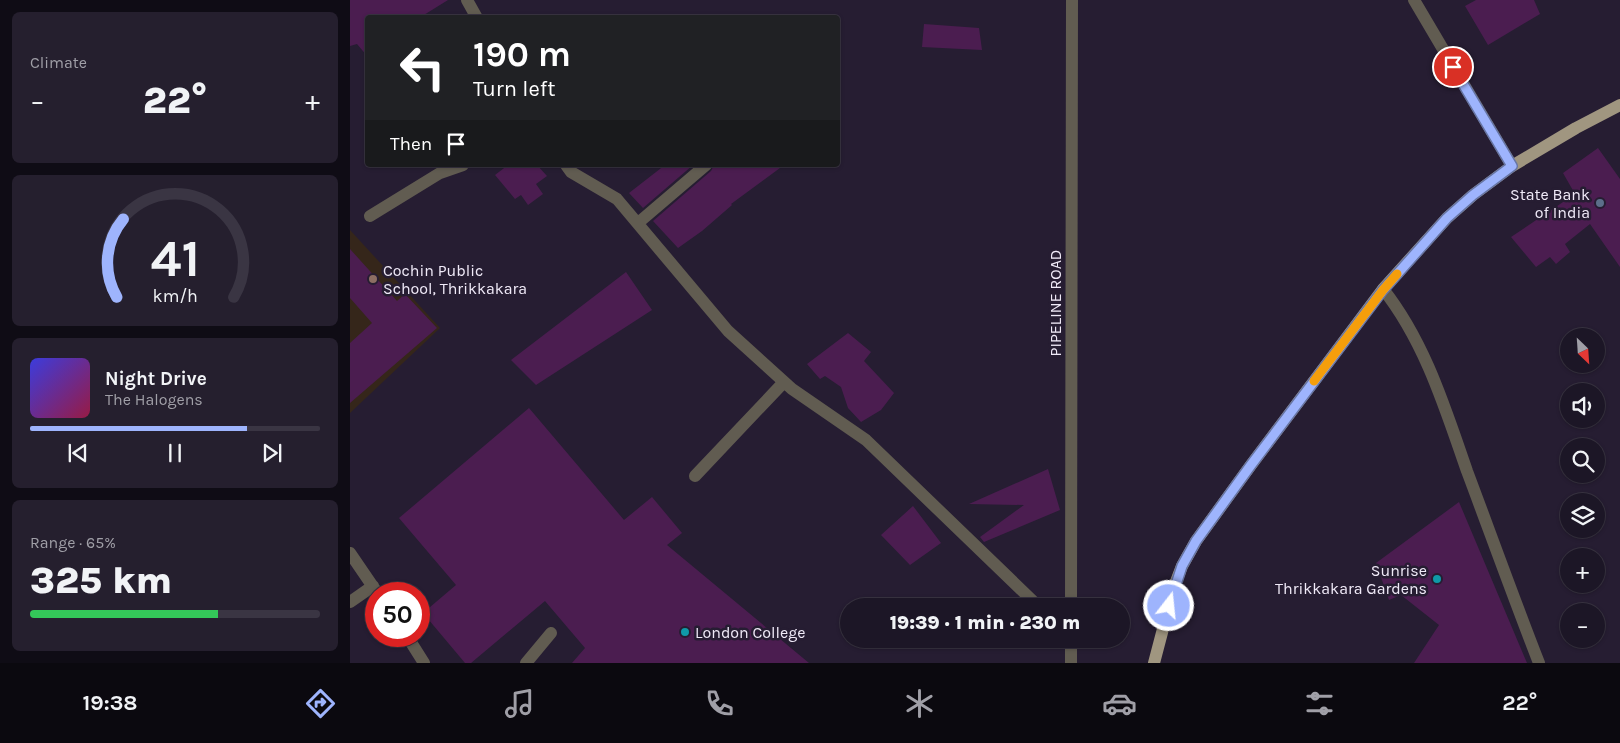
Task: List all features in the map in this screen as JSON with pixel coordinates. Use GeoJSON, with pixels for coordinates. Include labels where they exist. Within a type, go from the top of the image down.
{"type":"FeatureCollection","features":[{"type":"Feature","properties":{"kind":"main road"},"geometry":{"type":"LineString","coordinates":[[1154,663],[1180,573],[1196,541],[1383,290],[1447,218],[1473,195],[1512,166],[1576,128],[1620,105]]}},
{"type":"Feature","properties":{"kind":"street"},"geometry":{"type":"LineString","coordinates":[[467,0],[475,15]]}},
{"type":"Feature","properties":{"kind":"street","name":"PIPELINE ROAD"},"geometry":{"type":"LineString","coordinates":[[1071,598],[1072,0]]}},
{"type":"Feature","properties":{"kind":"street"},"geometry":{"type":"LineString","coordinates":[[1414,0],[1512,166]]}},
{"type":"Feature","properties":{"kind":"street"},"geometry":{"type":"LineString","coordinates":[[370,216],[440,173],[457,167]]}},
{"type":"Feature","properties":{"kind":"street"},"geometry":{"type":"LineString","coordinates":[[567,167],[571,172],[616,199],[728,331],[792,389],[866,440],[1030,598]]}},
{"type":"Feature","properties":{"kind":"street"},"geometry":{"type":"LineString","coordinates":[[638,223],[704,167]]}},
{"type":"Feature","properties":{"kind":"street"},"geometry":{"type":"LineString","coordinates":[[1383,290],[1399,309],[1435,382],[1500,563],[1539,663]]}},
{"type":"Feature","properties":{"kind":"street"},"geometry":{"type":"LineString","coordinates":[[695,476],[784,382]]}},
{"type":"Feature","properties":{"kind":"street"},"geometry":{"type":"LineString","coordinates":[[350,553],[370,582]]}},
{"type":"Feature","properties":{"kind":"street"},"geometry":{"type":"LineString","coordinates":[[350,602],[365,595]]}},
{"type":"Feature","properties":{"kind":"street"},"geometry":{"type":"LineString","coordinates":[[526,663],[551,634]]}},
{"type":"Feature","properties":{"kind":"street"},"geometry":{"type":"LineString","coordinates":[[413,647],[424,663]]}},
{"type":"Feature","properties":{"kind":"street"},"geometry":{"type":"LineString","coordinates":[[1070,648],[1071,663]]}},
{"type":"Feature","properties":{"kind":"shaded area","name":"Cochin Public School, Thrikkakara"},"geometry":{"type":"Polygon","coordinates":[[[350,230],[440,328],[350,413],[350,230]]]}},
{"type":"Feature","properties":{"kind":"building"},"geometry":{"type":"Polygon","coordinates":[[[350,0],[448,0],[424,15],[365,15],[365,53],[357,44],[350,46],[350,0]]]}},
{"type":"Feature","properties":{"kind":"building"},"geometry":{"type":"Polygon","coordinates":[[[1476,0],[1534,0],[1540,14],[1488,45],[1465,6],[1476,0]]]}},
{"type":"Feature","properties":{"kind":"building"},"geometry":{"type":"Polygon","coordinates":[[[924,24],[979,28],[982,50],[922,47],[924,24]]]}},
{"type":"Feature","properties":{"kind":"building"},"geometry":{"type":"Polygon","coordinates":[[[1598,148],[1620,179],[1620,267],[1590,224],[1565,244],[1570,252],[1556,264],[1550,257],[1536,267],[1511,237],[1575,194],[1563,173],[1598,148]]]}},
{"type":"Feature","properties":{"kind":"building"},"geometry":{"type":"Polygon","coordinates":[[[505,167],[539,167],[547,176],[536,184],[543,194],[528,205],[521,195],[515,199],[495,175],[505,167]]]}},
{"type":"Feature","properties":{"kind":"building"},"geometry":{"type":"Polygon","coordinates":[[[662,167],[691,167],[643,208],[629,193],[662,167]]]}},
{"type":"Feature","properties":{"kind":"building"},"geometry":{"type":"Polygon","coordinates":[[[713,167],[781,167],[731,204],[702,231],[678,248],[653,221],[711,171],[713,167]]]}},
{"type":"Feature","properties":{"kind":"building","name":"Cochin Public School, Thrikkakara"},"geometry":{"type":"Polygon","coordinates":[[[350,249],[397,301],[405,294],[437,328],[350,403],[350,343],[372,323],[350,298],[350,249]]]}},
{"type":"Feature","properties":{"kind":"building"},"geometry":{"type":"Polygon","coordinates":[[[626,272],[652,310],[536,385],[511,360],[626,272]]]}},
{"type":"Feature","properties":{"kind":"building"},"geometry":{"type":"Polygon","coordinates":[[[848,333],[871,352],[864,361],[894,393],[881,410],[861,422],[848,408],[841,387],[825,376],[820,379],[807,364],[848,333]]]}},
{"type":"Feature","properties":{"kind":"building"},"geometry":{"type":"Polygon","coordinates":[[[529,408],[624,520],[652,497],[682,533],[667,545],[809,663],[572,663],[585,648],[545,601],[471,663],[465,663],[430,621],[430,607],[456,585],[399,518],[529,408]]]}},
{"type":"Feature","properties":{"kind":"building"},"geometry":{"type":"Polygon","coordinates":[[[1048,469],[1060,510],[984,542],[980,537],[1024,505],[969,504],[1048,469]]]}},
{"type":"Feature","properties":{"kind":"building","name":"Sunrise Thrikkakara Gardens"},"geometry":{"type":"Polygon","coordinates":[[[1459,502],[1527,663],[1414,663],[1439,625],[1401,595],[1389,600],[1376,563],[1459,502]]]}},
{"type":"Feature","properties":{"kind":"building"},"geometry":{"type":"Polygon","coordinates":[[[913,506],[941,543],[910,565],[881,535],[913,506]]]}},
{"type":"Feature","properties":{"kind":"slow traffic"},"geometry":{"type":"LineString","coordinates":[[1314,381],[1397,274]]}},
{"type":"Feature","properties":{"kind":"place","name":"State Bank of India"},"geometry":{"type":"Point","coordinates":[1600,203]}},
{"type":"Feature","properties":{"kind":"place","name":"Cochin Public School, Thrikkakara"},"geometry":{"type":"Point","coordinates":[373,279]}},
{"type":"Feature","properties":{"kind":"place","name":"Sunrise Thrikkakara Gardens"},"geometry":{"type":"Point","coordinates":[1437,579]}},
{"type":"Feature","properties":{"kind":"place","name":"London College"},"geometry":{"type":"Point","coordinates":[685,632]}},
{"type":"Feature","properties":{"kind":"route"},"geometry":{"type":"LineString","coordinates":[[1169,606],[1182,566],[1196,541],[1383,290],[1447,218],[1473,195],[1512,166],[1453,67]]}}]}
